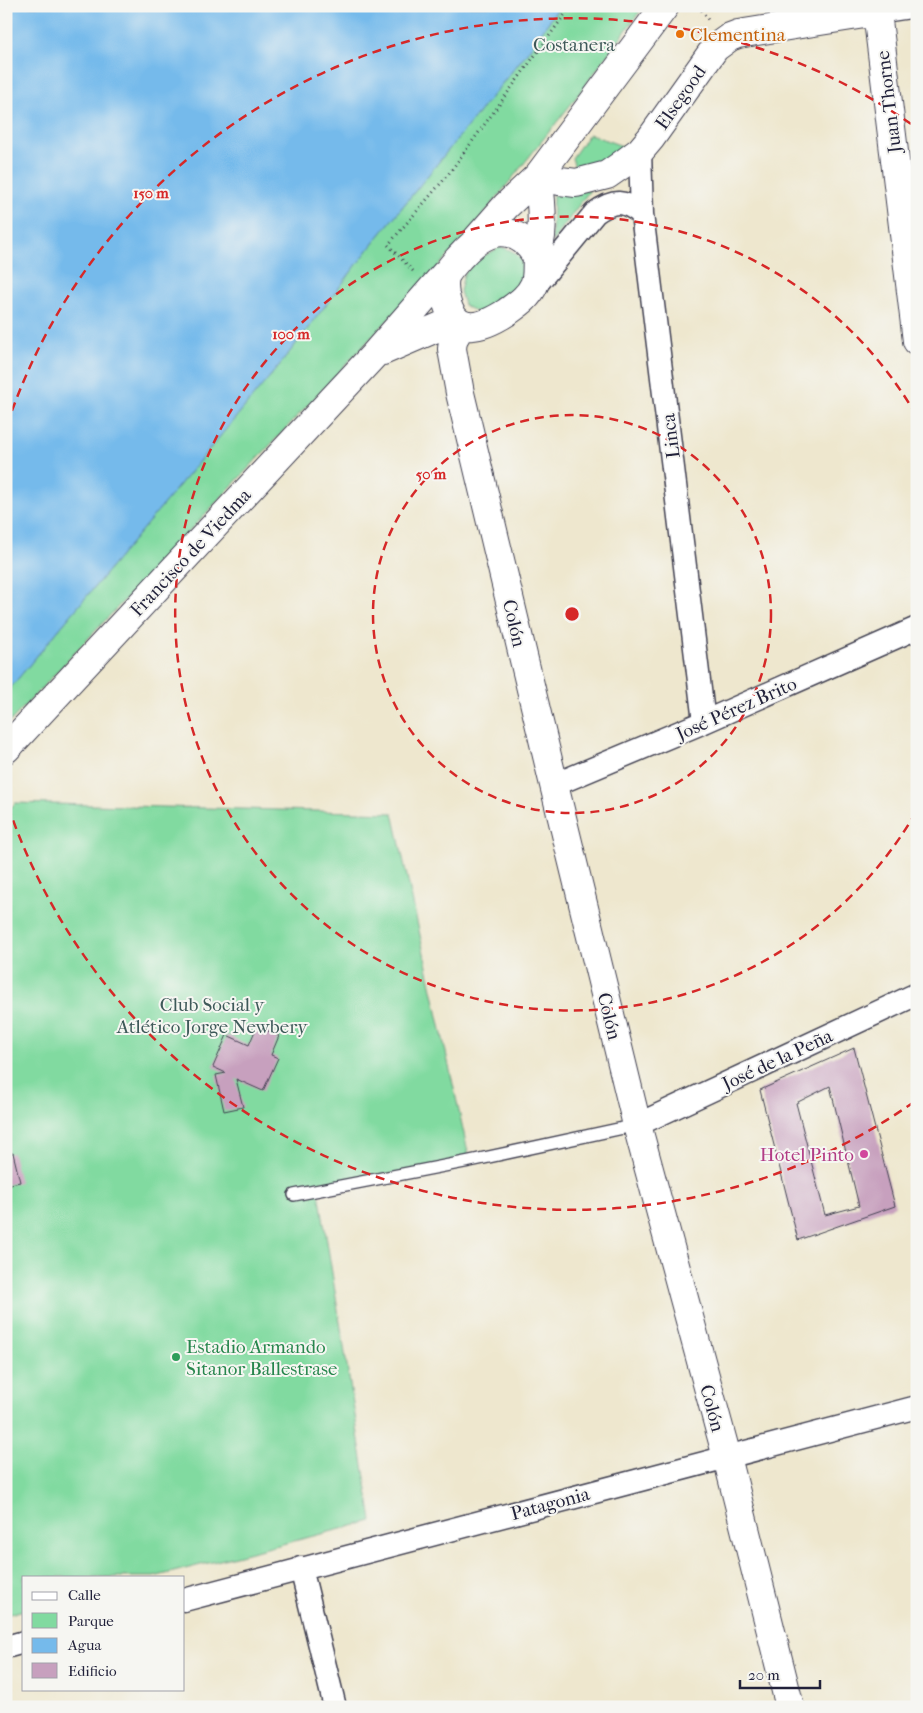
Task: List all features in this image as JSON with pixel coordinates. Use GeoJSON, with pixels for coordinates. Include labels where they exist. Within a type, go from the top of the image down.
{"type":"FeatureCollection","features":[{"type":"Feature","properties":{"kind":"street","name":"Francisco de Viedma"},"geometry":{"type":"LineString","coordinates":[[6,749],[374,355],[506,206],[538,176],[665,6]]}},
{"type":"Feature","properties":{"kind":"street","name":"Elsegood"},"geometry":{"type":"LineString","coordinates":[[538,176],[576,183],[607,175],[640,151],[715,48],[730,37],[738,34],[917,6]]}},
{"type":"Feature","properties":{"kind":"street","name":"Juan Thorne"},"geometry":{"type":"LineString","coordinates":[[876,12],[917,341]]}},
{"type":"Feature","properties":{"kind":"street","name":"Linca"},"geometry":{"type":"LineString","coordinates":[[640,151],[642,214],[704,722]]}},
{"type":"Feature","properties":{"kind":"street"},"geometry":{"type":"LineString","coordinates":[[530,292],[537,276],[537,259],[541,238],[542,217],[538,176]]}},
{"type":"Feature","properties":{"kind":"street"},"geometry":{"type":"LineString","coordinates":[[530,292],[595,213],[605,205],[618,202],[630,204],[642,214]]}},
{"type":"Feature","properties":{"kind":"street","name":"Francisco de Viedma"},"geometry":{"type":"LineString","coordinates":[[473,243],[496,232],[509,233],[529,245],[537,259]]}},
{"type":"Feature","properties":{"kind":"street"},"geometry":{"type":"LineString","coordinates":[[438,282],[445,291],[447,305],[459,322]]}},
{"type":"Feature","properties":{"kind":"street","name":"Francisco de Viedma"},"geometry":{"type":"LineString","coordinates":[[374,355],[459,322],[470,326],[481,326],[492,322],[520,303],[530,292]]}},
{"type":"Feature","properties":{"kind":"street","name":"Colón"},"geometry":{"type":"LineString","coordinates":[[459,322],[452,349],[459,384],[554,785],[637,1124],[727,1457],[790,1707]]}},
{"type":"Feature","properties":{"kind":"street","name":"José Pérez Brito"},"geometry":{"type":"LineString","coordinates":[[554,785],[704,722],[917,628]]}},
{"type":"Feature","properties":{"kind":"street","name":"José de la Peña"},"geometry":{"type":"LineString","coordinates":[[637,1124],[917,994]]}},
{"type":"Feature","properties":{"kind":"street","name":"Patagonia"},"geometry":{"type":"LineString","coordinates":[[185,1600],[917,1407]]}},
{"type":"Feature","properties":{"kind":"street"},"geometry":{"type":"LineString","coordinates":[[300,1568],[335,1707]]}},
{"type":"Feature","properties":{"kind":"street"},"geometry":{"type":"LineString","coordinates":[[6,1647],[22,1643]]}},
{"type":"Feature","properties":{"kind":"lane"},"geometry":{"type":"LineString","coordinates":[[294,1195],[470,1161],[637,1124]]}},
{"type":"Feature","properties":{"kind":"path"},"geometry":{"type":"LineString","coordinates":[[438,282],[388,245],[448,176],[571,6]]}},
{"type":"Feature","properties":{"kind":"green space","name":"Costanera"},"geometry":{"type":"Polygon","coordinates":[[[560,6],[644,6],[572,103],[464,239],[6,726],[6,693],[282,362],[378,237],[526,54],[560,6]]]}},
{"type":"Feature","properties":{"kind":"green space"},"geometry":{"type":"Polygon","coordinates":[[[589,134],[625,147],[593,170],[575,168],[572,158],[589,134]]]}},
{"type":"Feature","properties":{"kind":"green space"},"geometry":{"type":"Polygon","coordinates":[[[590,190],[552,242],[553,195],[590,190]]]}},
{"type":"Feature","properties":{"kind":"green space"},"geometry":{"type":"Polygon","coordinates":[[[501,247],[514,253],[522,261],[524,273],[522,279],[513,296],[477,313],[464,305],[460,291],[464,274],[479,258],[501,247]]]}},
{"type":"Feature","properties":{"kind":"green space","name":"Club Social y Atlético Jorge Newbery"},"geometry":{"type":"Polygon","coordinates":[[[15,803],[393,813],[470,1161],[319,1192],[372,1521],[158,1576],[22,1576],[22,1611],[6,1615],[6,813],[15,803]]]}},
{"type":"Feature","properties":{"kind":"water"},"geometry":{"type":"Polygon","coordinates":[[[6,6],[560,6],[526,54],[378,237],[282,362],[6,693],[6,6]]]}},
{"type":"Feature","properties":{"kind":"building"},"geometry":{"type":"Polygon","coordinates":[[[257,1026],[279,1036],[271,1055],[278,1058],[263,1091],[236,1079],[243,1107],[224,1111],[216,1075],[226,1073],[213,1067],[227,1035],[249,1045],[257,1026]]]}},
{"type":"Feature","properties":{"kind":"building","name":"Hotel Pinto"},"geometry":{"type":"Polygon","coordinates":[[[854,1048],[895,1206],[798,1240],[760,1090],[854,1048]],[[830,1086],[796,1103],[825,1215],[859,1206],[830,1086]]]}},
{"type":"Feature","properties":{"kind":"building"},"geometry":{"type":"Polygon","coordinates":[[[13,1153],[20,1182],[6,1185],[6,1154],[13,1153]]]}},
{"type":"Feature","properties":{"kind":"place","name":"Clementina"},"geometry":{"type":"Point","coordinates":[680,34]}},
{"type":"Feature","properties":{"kind":"place","name":"Hotel Pinto"},"geometry":{"type":"Point","coordinates":[864,1154]}},
{"type":"Feature","properties":{"kind":"place","name":"Estadio Armando Sitanor Ballestrase"},"geometry":{"type":"Point","coordinates":[176,1357]}}]}
